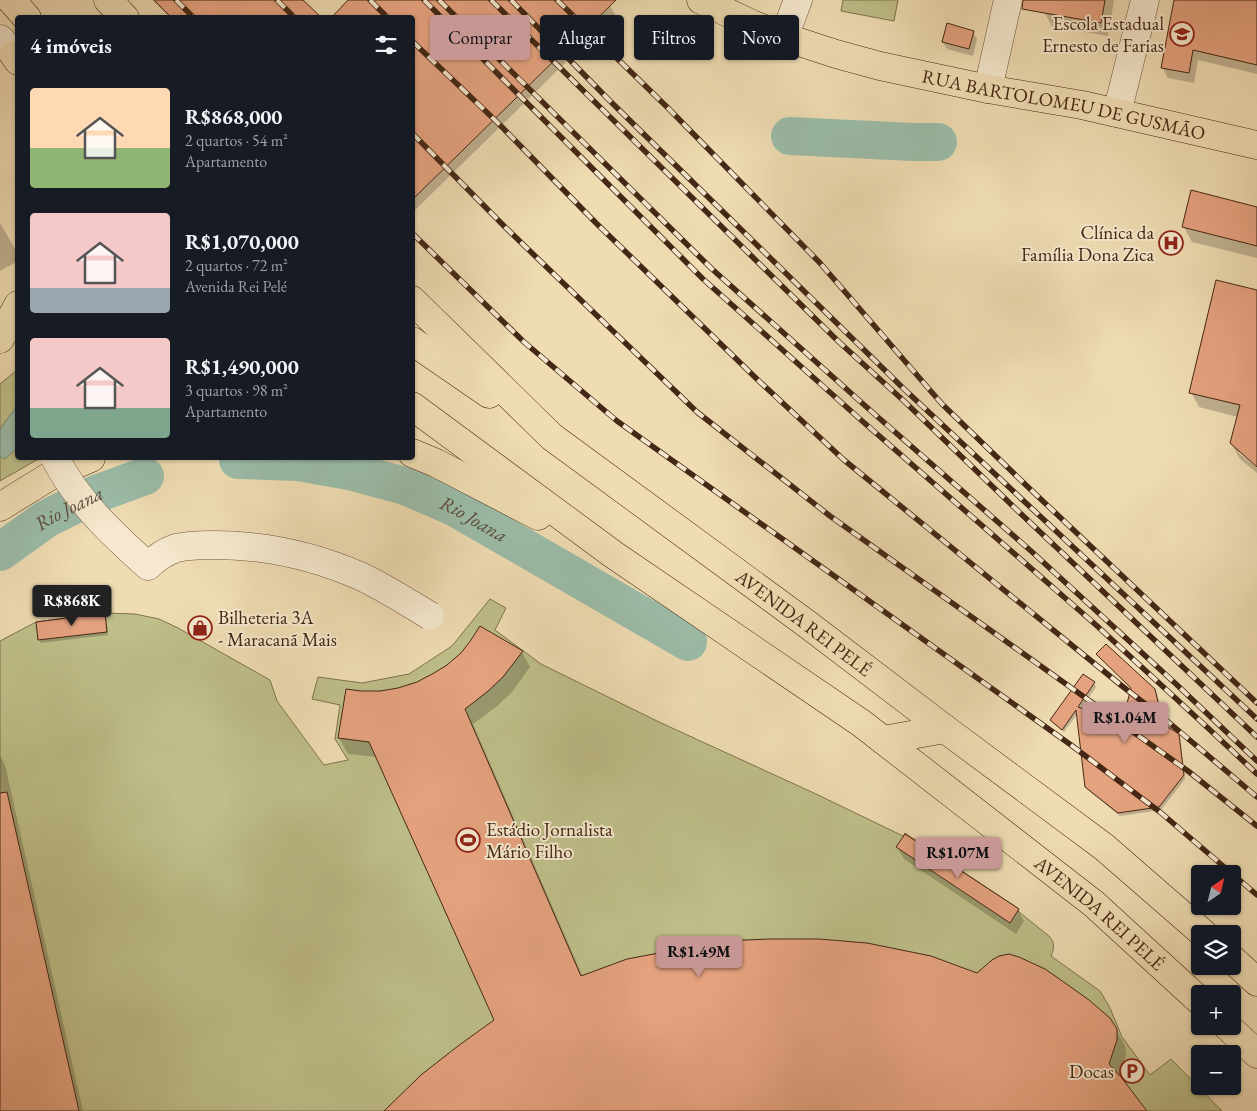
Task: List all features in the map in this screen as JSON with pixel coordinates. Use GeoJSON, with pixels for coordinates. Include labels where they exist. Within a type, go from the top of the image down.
{"type":"FeatureCollection","features":[{"type":"Feature","properties":{"kind":"main road"},"geometry":{"type":"LineString","coordinates":[[11,0],[24,15]]}},
{"type":"Feature","properties":{"kind":"main road"},"geometry":{"type":"LineString","coordinates":[[108,0],[122,15]]}},
{"type":"Feature","properties":{"kind":"main road","name":"RUA BARTOLOMEU DE GUSMÃO"},"geometry":{"type":"LineString","coordinates":[[701,0],[733,15]]}},
{"type":"Feature","properties":{"kind":"main road","name":"RUA BARTOLOMEU DE GUSMÃO"},"geometry":{"type":"LineString","coordinates":[[799,42],[854,59],[988,89],[1082,105],[1257,145]]}},
{"type":"Feature","properties":{"kind":"main road","name":"AVENIDA REI PELÉ"},"geometry":{"type":"LineString","coordinates":[[415,303],[552,437],[800,618],[1104,847],[1194,925]]}},
{"type":"Feature","properties":{"kind":"main road"},"geometry":{"type":"LineString","coordinates":[[0,338],[15,310]]}},
{"type":"Feature","properties":{"kind":"main road"},"geometry":{"type":"LineString","coordinates":[[0,348],[15,331]]}},
{"type":"Feature","properties":{"kind":"main road"},"geometry":{"type":"LineString","coordinates":[[0,348],[15,339]]}},
{"type":"Feature","properties":{"kind":"main road"},"geometry":{"type":"LineString","coordinates":[[415,342],[552,437]]}},
{"type":"Feature","properties":{"kind":"main road","name":"AVENIDA REI PELÉ"},"geometry":{"type":"LineString","coordinates":[[415,408],[614,555],[883,740],[1094,904],[1191,993]]}},
{"type":"Feature","properties":{"kind":"main road"},"geometry":{"type":"LineString","coordinates":[[415,454],[436,463],[614,555]]}},
{"type":"Feature","properties":{"kind":"main road"},"geometry":{"type":"LineString","coordinates":[[0,507],[50,476],[86,460]]}},
{"type":"Feature","properties":{"kind":"main road"},"geometry":{"type":"LineString","coordinates":[[883,740],[945,729]]}},
{"type":"Feature","properties":{"kind":"main road"},"geometry":{"type":"LineString","coordinates":[[1241,968],[1257,982]]}},
{"type":"Feature","properties":{"kind":"main road"},"geometry":{"type":"LineString","coordinates":[[1237,1035],[1257,1054]]}},
{"type":"Feature","properties":{"kind":"street"},"geometry":{"type":"LineString","coordinates":[[792,15],[798,0]]}},
{"type":"Feature","properties":{"kind":"street"},"geometry":{"type":"LineString","coordinates":[[988,89],[1008,0]]}},
{"type":"Feature","properties":{"kind":"street"},"geometry":{"type":"LineString","coordinates":[[1117,113],[1145,0]]}},
{"type":"Feature","properties":{"kind":"street"},"geometry":{"type":"LineString","coordinates":[[56,460],[72,487],[88,508],[118,540],[148,566],[163,554],[176,548],[190,546],[232,546],[278,551],[310,559],[357,575],[399,596],[430,616]]}},
{"type":"Feature","properties":{"kind":"green space"},"geometry":{"type":"Polygon","coordinates":[[[843,0],[898,0],[894,21],[841,11],[843,0]]]}},
{"type":"Feature","properties":{"kind":"green space"},"geometry":{"type":"Polygon","coordinates":[[[15,372],[15,460],[37,460],[0,481],[0,384],[15,372]]]}},
{"type":"Feature","properties":{"kind":"green space"},"geometry":{"type":"Polygon","coordinates":[[[490,599],[506,608],[495,630],[541,664],[659,722],[903,836],[905,833],[1019,909],[1018,911],[1050,937],[1054,947],[1051,956],[1100,991],[1110,1008],[1122,1037],[1150,1075],[1171,1059],[1191,1079],[1191,1095],[1206,1095],[1222,1111],[0,1111],[0,641],[36,622],[105,613],[135,614],[159,619],[270,680],[277,701],[324,765],[348,760],[335,739],[340,705],[312,699],[318,677],[362,683],[409,674],[452,646],[490,599]]]}},
{"type":"Feature","properties":{"kind":"shaded area"},"geometry":{"type":"Polygon","coordinates":[[[15,409],[15,450],[5,459],[0,457],[0,429],[15,409]]]}},
{"type":"Feature","properties":{"kind":"building"},"geometry":{"type":"Polygon","coordinates":[[[154,0],[303,0],[319,15],[169,15],[154,0]]]}},
{"type":"Feature","properties":{"kind":"building"},"geometry":{"type":"Polygon","coordinates":[[[348,0],[616,0],[601,15],[540,15],[540,60],[555,60],[415,197],[415,15],[334,15],[348,0]]]}},
{"type":"Feature","properties":{"kind":"building"},"geometry":{"type":"Polygon","coordinates":[[[1023,0],[1105,0],[1101,23],[1022,9],[1023,0]]]}},
{"type":"Feature","properties":{"kind":"building"},"geometry":{"type":"Polygon","coordinates":[[[1174,0],[1257,0],[1257,65],[1193,50],[1189,73],[1161,68],[1174,0]]]}},
{"type":"Feature","properties":{"kind":"building"},"geometry":{"type":"Polygon","coordinates":[[[947,23],[974,31],[969,49],[942,42],[947,23]]]}},
{"type":"Feature","properties":{"kind":"building"},"geometry":{"type":"Polygon","coordinates":[[[1191,190],[1257,207],[1257,246],[1182,227],[1191,190]]]}},
{"type":"Feature","properties":{"kind":"building"},"geometry":{"type":"Polygon","coordinates":[[[1216,280],[1257,290],[1257,467],[1230,443],[1240,405],[1189,393],[1216,280]]]}},
{"type":"Feature","properties":{"kind":"building"},"geometry":{"type":"Polygon","coordinates":[[[105,613],[107,632],[38,640],[36,622],[105,613]]]}},
{"type":"Feature","properties":{"kind":"building","name":"Estádio Jornalista Mário Filho"},"geometry":{"type":"Polygon","coordinates":[[[480,626],[523,651],[503,677],[465,709],[581,976],[627,959],[722,941],[819,939],[867,943],[931,956],[977,973],[992,960],[1009,954],[1045,969],[1089,1000],[1110,1018],[1117,1029],[1117,1040],[1109,1064],[1147,1111],[384,1111],[421,1075],[494,1020],[369,742],[338,738],[346,689],[380,691],[417,682],[447,665],[461,653],[480,626]]]}},
{"type":"Feature","properties":{"kind":"building"},"geometry":{"type":"Polygon","coordinates":[[[1106,644],[1155,689],[1163,724],[1179,734],[1184,775],[1159,807],[1118,813],[1085,787],[1076,710],[1062,730],[1050,720],[1083,674],[1095,682],[1078,707],[1104,716],[1125,711],[1131,688],[1096,654],[1106,644]]]}},
{"type":"Feature","properties":{"kind":"building"},"geometry":{"type":"Polygon","coordinates":[[[7,792],[79,1111],[0,1111],[0,793],[7,792]]]}},
{"type":"Feature","properties":{"kind":"building"},"geometry":{"type":"Polygon","coordinates":[[[905,834],[1019,909],[1010,923],[896,847],[905,834]]]}},
{"type":"Feature","properties":{"kind":"waterway"},"geometry":{"type":"LineString","coordinates":[[790,136],[938,142]]}},
{"type":"Feature","properties":{"kind":"waterway","name":"Rio Joana"},"geometry":{"type":"LineString","coordinates":[[238,460],[298,462],[349,471],[405,486],[454,507],[688,642]]}},
{"type":"Feature","properties":{"kind":"waterway","name":"Rio Joana"},"geometry":{"type":"LineString","coordinates":[[0,552],[46,519],[96,494],[145,476]]}},
{"type":"Feature","properties":{"kind":"railway"},"geometry":{"type":"LineString","coordinates":[[176,0],[191,15]]}},
{"type":"Feature","properties":{"kind":"railway"},"geometry":{"type":"LineString","coordinates":[[277,0],[292,15]]}},
{"type":"Feature","properties":{"kind":"railway"},"geometry":{"type":"LineString","coordinates":[[370,0],[385,15]]}},
{"type":"Feature","properties":{"kind":"railway"},"geometry":{"type":"LineString","coordinates":[[424,0],[703,279],[1096,625],[1257,774]]}},
{"type":"Feature","properties":{"kind":"railway"},"geometry":{"type":"LineString","coordinates":[[439,0],[712,269],[1031,551],[1257,761]]}},
{"type":"Feature","properties":{"kind":"railway"},"geometry":{"type":"LineString","coordinates":[[491,0],[839,342],[905,402],[1257,737]]}},
{"type":"Feature","properties":{"kind":"railway"},"geometry":{"type":"LineString","coordinates":[[511,0],[611,102],[903,388],[1257,719]]}},
{"type":"Feature","properties":{"kind":"railway"},"geometry":{"type":"LineString","coordinates":[[557,0],[668,108],[820,263],[942,404],[1257,703]]}},
{"type":"Feature","properties":{"kind":"railway"},"geometry":{"type":"LineString","coordinates":[[415,44],[497,122],[596,223],[760,382],[844,460],[1166,720],[1257,797]]}},
{"type":"Feature","properties":{"kind":"railway"},"geometry":{"type":"LineString","coordinates":[[415,136],[505,227],[697,412],[830,516],[1188,771],[1257,826]]}},
{"type":"Feature","properties":{"kind":"railway"},"geometry":{"type":"LineString","coordinates":[[415,236],[524,342],[617,421],[1071,745],[1160,812],[1257,895]]}},
{"type":"Feature","properties":{"kind":"place","name":"Escola Estadual Ernesto de Farias"},"geometry":{"type":"Point","coordinates":[1182,34]}},
{"type":"Feature","properties":{"kind":"place","name":"Clínica da Família Dona Zica"},"geometry":{"type":"Point","coordinates":[1171,243]}},
{"type":"Feature","properties":{"kind":"place","name":"Bilheteria 3A - Maracanã Mais"},"geometry":{"type":"Point","coordinates":[200,628]}},
{"type":"Feature","properties":{"kind":"place","name":"Estádio Jornalista Mário Filho"},"geometry":{"type":"Point","coordinates":[468,840]}},
{"type":"Feature","properties":{"kind":"place","name":"Docas"},"geometry":{"type":"Point","coordinates":[1132,1071]}}]}
